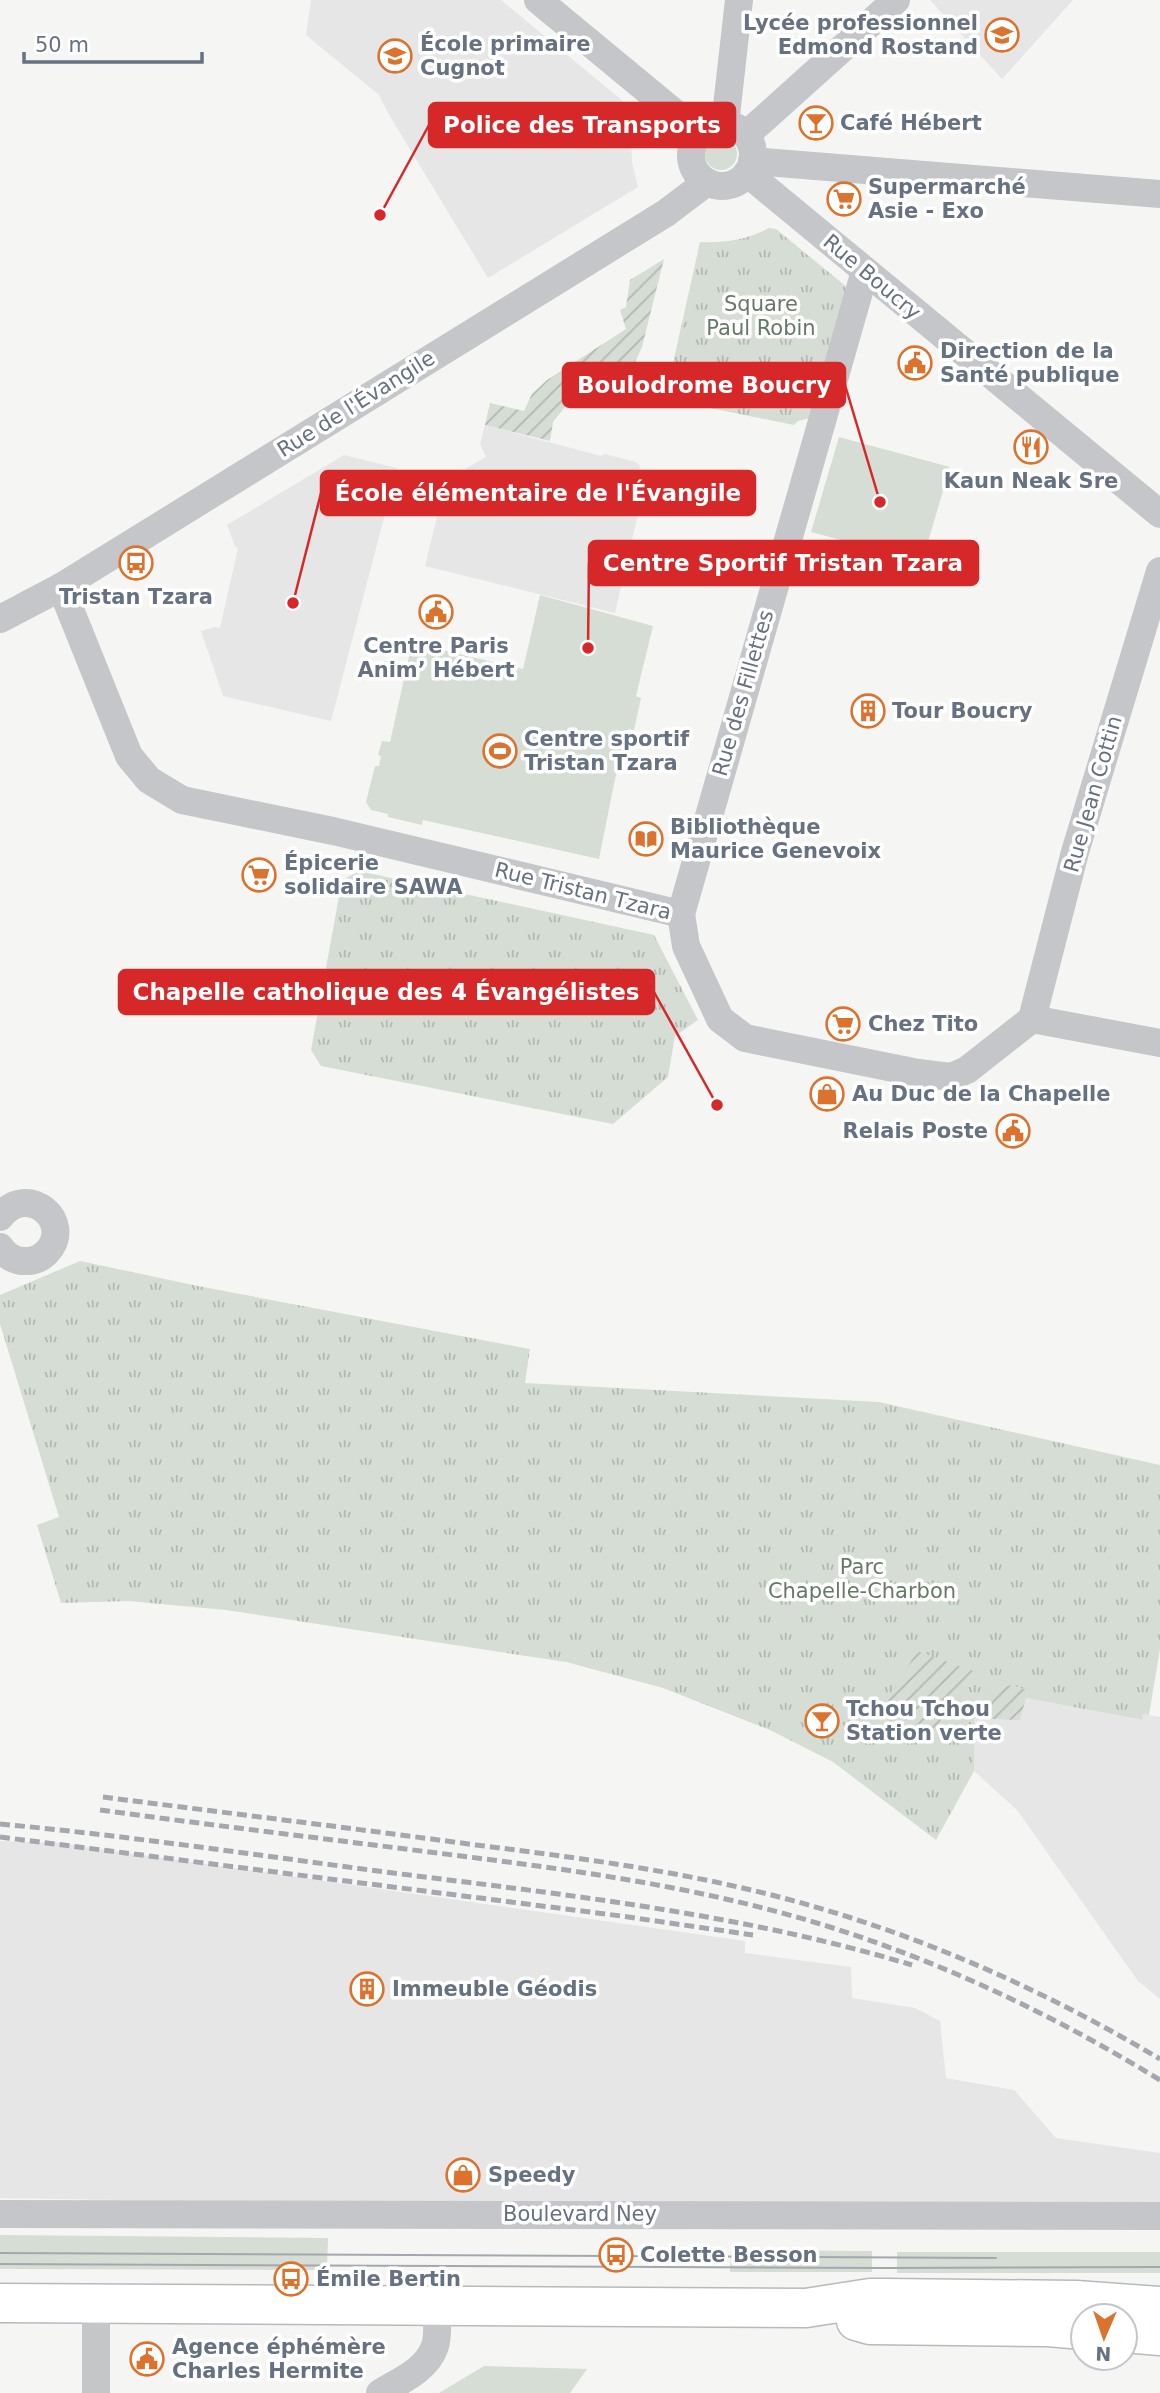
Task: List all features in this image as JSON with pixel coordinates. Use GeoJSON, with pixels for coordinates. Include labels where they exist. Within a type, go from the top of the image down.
{"type":"FeatureCollection","features":[{"type":"Feature","properties":{"kind":"main road"},"geometry":{"type":"LineString","coordinates":[[0,2303],[806,2308],[878,2298],[1076,2300],[1160,2306]]}},
{"type":"Feature","properties":{"kind":"main road"},"geometry":{"type":"LineString","coordinates":[[806,2308],[870,2325],[1069,2329]]}},
{"type":"Feature","properties":{"kind":"main road"},"geometry":{"type":"LineString","coordinates":[[1139,2334],[1160,2336]]}},
{"type":"Feature","properties":{"kind":"street","name":"Rue Boucry"},"geometry":{"type":"LineString","coordinates":[[538,0],[734,145],[865,271],[1160,514]]}},
{"type":"Feature","properties":{"kind":"street"},"geometry":{"type":"LineString","coordinates":[[739,0],[734,145],[739,181],[729,185],[707,182],[698,175],[693,165],[693,143],[734,145],[1160,194]]}},
{"type":"Feature","properties":{"kind":"street"},"geometry":{"type":"LineString","coordinates":[[734,145],[896,0]]}},
{"type":"Feature","properties":{"kind":"street","name":"Rue de l'Évangile"},"geometry":{"type":"LineString","coordinates":[[0,619],[61,587],[666,213],[707,182]]}},
{"type":"Feature","properties":{"kind":"street","name":"Rue des Fillettes"},"geometry":{"type":"LineString","coordinates":[[681,915],[865,271]]}},
{"type":"Feature","properties":{"kind":"street","name":"Rue Jean Cottin"},"geometry":{"type":"LineString","coordinates":[[1032,1019],[1075,852],[1160,572]]}},
{"type":"Feature","properties":{"kind":"street","name":"Rue Tristan Tzara"},"geometry":{"type":"LineString","coordinates":[[61,587],[129,757],[149,780],[182,800],[332,831],[681,915],[686,947],[720,1019],[745,1038],[918,1073],[951,1077],[967,1070],[1032,1019]]}},
{"type":"Feature","properties":{"kind":"street"},"geometry":{"type":"LineString","coordinates":[[1032,1019],[1160,1043]]}},
{"type":"Feature","properties":{"kind":"street"},"geometry":{"type":"LineString","coordinates":[[0,1217],[17,1203],[37,1205],[51,1217],[55,1235],[50,1249],[36,1260],[18,1261],[0,1247]]}},
{"type":"Feature","properties":{"kind":"street","name":"Boulevard Ney"},"geometry":{"type":"LineString","coordinates":[[0,2214],[1160,2216]]}},
{"type":"Feature","properties":{"kind":"street"},"geometry":{"type":"LineString","coordinates":[[96,2304],[96,2393]]}},
{"type":"Feature","properties":{"kind":"street"},"geometry":{"type":"LineString","coordinates":[[380,2393],[418,2370],[429,2357],[435,2345],[436,2307]]}},
{"type":"Feature","properties":{"kind":"shaded area"},"geometry":{"type":"Polygon","coordinates":[[[311,0],[501,0],[630,107],[632,162],[638,187],[488,278],[379,95],[306,35],[311,0]]]}},
{"type":"Feature","properties":{"kind":"shaded area","name":"Lycée professionnel Edmond Rostand"},"geometry":{"type":"Polygon","coordinates":[[[930,0],[1073,0],[1002,79],[930,0]]]}},
{"type":"Feature","properties":{"kind":"shaded area"},"geometry":{"type":"Polygon","coordinates":[[[485,425],[601,456],[605,454],[636,462],[640,466],[639,473],[647,475],[615,613],[425,566],[446,480],[486,457],[480,444],[485,425]]]}},
{"type":"Feature","properties":{"kind":"shaded area"},"geometry":{"type":"Polygon","coordinates":[[[344,455],[397,468],[331,721],[223,696],[201,631],[220,628],[238,548],[227,525],[344,455]]]}},
{"type":"Feature","properties":{"kind":"shaded area"},"geometry":{"type":"Polygon","coordinates":[[[1026,1698],[1141,1720],[1143,1714],[1160,1717],[1160,1999],[1138,1981],[1017,1810],[974,1771],[973,1718],[1020,1720],[1026,1698]]]}},
{"type":"Feature","properties":{"kind":"shaded area","name":"Immeuble Géodis"},"geometry":{"type":"Polygon","coordinates":[[[0,1841],[59,1843],[745,1941],[745,1953],[851,1967],[852,1998],[915,2008],[940,2021],[946,2078],[1014,2090],[1056,2138],[1160,2153],[1160,2217],[0,2198],[0,1841]]]}},
{"type":"Feature","properties":{"kind":"green space"},"geometry":{"type":"Polygon","coordinates":[[[721,138],[732,143],[737,154],[732,165],[721,170],[710,165],[705,154],[710,143],[721,138]]]}},
{"type":"Feature","properties":{"kind":"green space","name":"Square Paul Robin"},"geometry":{"type":"Polygon","coordinates":[[[769,228],[776,229],[848,288],[810,418],[794,425],[665,399],[700,242],[736,240],[769,228]]]}},
{"type":"Feature","properties":{"kind":"green space"},"geometry":{"type":"Polygon","coordinates":[[[664,259],[642,347],[634,365],[565,407],[553,422],[550,441],[485,425],[490,403],[524,411],[532,394],[547,380],[626,329],[620,310],[626,307],[630,280],[664,259]]]}},
{"type":"Feature","properties":{"kind":"green space"},"geometry":{"type":"Polygon","coordinates":[[[839,437],[950,467],[922,562],[811,532],[839,437]]]}},
{"type":"Feature","properties":{"kind":"green space","name":"Centre sportif Tristan Tzara"},"geometry":{"type":"Polygon","coordinates":[[[540,595],[653,626],[636,696],[641,698],[634,730],[628,729],[599,859],[423,820],[422,825],[371,810],[366,802],[375,766],[379,766],[381,756],[378,755],[382,741],[390,742],[412,643],[523,669],[540,595]]]}},
{"type":"Feature","properties":{"kind":"green space"},"geometry":{"type":"Polygon","coordinates":[[[359,871],[654,935],[698,1020],[675,1036],[668,1077],[613,1124],[321,1066],[311,1050],[342,880],[359,871]]]}},
{"type":"Feature","properties":{"kind":"green space","name":"Parc Chapelle-Charbon"},"geometry":{"type":"Polygon","coordinates":[[[80,1261],[530,1349],[525,1383],[879,1402],[1160,1465],[1160,1649],[1149,1715],[1143,1714],[1142,1720],[1026,1698],[1020,1720],[974,1718],[974,1771],[936,1840],[833,1762],[770,1730],[663,1688],[566,1662],[226,1610],[128,1601],[61,1603],[37,1525],[59,1517],[0,1324],[0,1295],[80,1261]]]}},
{"type":"Feature","properties":{"kind":"green space"},"geometry":{"type":"Polygon","coordinates":[[[917,1651],[979,1673],[935,1731],[919,1730],[885,1705],[917,1651]]]}},
{"type":"Feature","properties":{"kind":"green space"},"geometry":{"type":"Polygon","coordinates":[[[1012,1685],[1028,1690],[1020,1720],[973,1718],[969,1714],[988,1691],[1012,1685]]]}},
{"type":"Feature","properties":{"kind":"green space"},"geometry":{"type":"Polygon","coordinates":[[[0,2235],[328,2238],[327,2270],[0,2269],[0,2235]]]}},
{"type":"Feature","properties":{"kind":"green space"},"geometry":{"type":"Polygon","coordinates":[[[731,2250],[872,2251],[872,2272],[730,2272],[731,2250]]]}},
{"type":"Feature","properties":{"kind":"green space"},"geometry":{"type":"Polygon","coordinates":[[[897,2252],[1160,2252],[1160,2273],[897,2273],[897,2252]]]}},
{"type":"Feature","properties":{"kind":"green space"},"geometry":{"type":"Polygon","coordinates":[[[484,2366],[587,2369],[570,2393],[439,2393],[484,2366]]]}},
{"type":"Feature","properties":{"kind":"tram line"},"geometry":{"type":"LineString","coordinates":[[0,2253],[996,2258]]}},
{"type":"Feature","properties":{"kind":"tram line"},"geometry":{"type":"LineString","coordinates":[[0,2264],[1160,2267]]}},
{"type":"Feature","properties":{"kind":"railway"},"geometry":{"type":"LineString","coordinates":[[103,1797],[603,1862],[687,1876],[771,1895],[858,1920],[991,1971],[1077,2013],[1160,2059]]}},
{"type":"Feature","properties":{"kind":"railway"},"geometry":{"type":"LineString","coordinates":[[100,1810],[587,1873],[676,1888],[763,1908],[854,1935],[989,1988],[1076,2032],[1160,2080]]}},
{"type":"Feature","properties":{"kind":"railway"},"geometry":{"type":"LineString","coordinates":[[0,1824],[147,1840],[655,1908],[784,1932],[912,1965]]}},
{"type":"Feature","properties":{"kind":"railway"},"geometry":{"type":"LineString","coordinates":[[0,1837],[753,1935]]}},
{"type":"Feature","properties":{"kind":"place","name":"Lycée professionnel Edmond Rostand"},"geometry":{"type":"Point","coordinates":[1002,35]}},
{"type":"Feature","properties":{"kind":"place","name":"École primaire Cugnot"},"geometry":{"type":"Point","coordinates":[395,56]}},
{"type":"Feature","properties":{"kind":"place","name":"Café Hébert"},"geometry":{"type":"Point","coordinates":[816,123]}},
{"type":"Feature","properties":{"kind":"place","name":"Supermarché Asie - Exo"},"geometry":{"type":"Point","coordinates":[844,199]}},
{"type":"Feature","properties":{"kind":"place","name":"Police des Transports"},"geometry":{"type":"Point","coordinates":[380,215]}},
{"type":"Feature","properties":{"kind":"place","name":"Direction de la Santé publique"},"geometry":{"type":"Point","coordinates":[915,363]}},
{"type":"Feature","properties":{"kind":"place","name":"Kaun Neak Sre"},"geometry":{"type":"Point","coordinates":[1031,447]}},
{"type":"Feature","properties":{"kind":"place","name":"Boulodrome Boucry"},"geometry":{"type":"Point","coordinates":[880,502]}},
{"type":"Feature","properties":{"kind":"place","name":"Tristan Tzara"},"geometry":{"type":"Point","coordinates":[136,563]}},
{"type":"Feature","properties":{"kind":"place","name":"École élémentaire de l'Évangile"},"geometry":{"type":"Point","coordinates":[293,603]}},
{"type":"Feature","properties":{"kind":"place","name":"Centre Paris Anim’ Hébert"},"geometry":{"type":"Point","coordinates":[436,612]}},
{"type":"Feature","properties":{"kind":"place","name":"Centre Sportif Tristan Tzara"},"geometry":{"type":"Point","coordinates":[588,648]}},
{"type":"Feature","properties":{"kind":"place","name":"Tour Boucry"},"geometry":{"type":"Point","coordinates":[868,711]}},
{"type":"Feature","properties":{"kind":"place","name":"Centre sportif Tristan Tzara"},"geometry":{"type":"Point","coordinates":[500,751]}},
{"type":"Feature","properties":{"kind":"place","name":"Bibliothèque Maurice Genevoix"},"geometry":{"type":"Point","coordinates":[646,839]}},
{"type":"Feature","properties":{"kind":"place","name":"Épicerie solidaire SAWA"},"geometry":{"type":"Point","coordinates":[259,875]}},
{"type":"Feature","properties":{"kind":"place","name":"Chez Tito"},"geometry":{"type":"Point","coordinates":[843,1024]}},
{"type":"Feature","properties":{"kind":"place","name":"Au Duc de la Chapelle"},"geometry":{"type":"Point","coordinates":[827,1094]}},
{"type":"Feature","properties":{"kind":"place","name":"Chapelle catholique des 4 Évangélistes"},"geometry":{"type":"Point","coordinates":[717,1105]}},
{"type":"Feature","properties":{"kind":"place","name":"Relais Poste"},"geometry":{"type":"Point","coordinates":[1013,1131]}},
{"type":"Feature","properties":{"kind":"place","name":"Tchou Tchou Station verte"},"geometry":{"type":"Point","coordinates":[822,1721]}},
{"type":"Feature","properties":{"kind":"place","name":"Immeuble Géodis"},"geometry":{"type":"Point","coordinates":[367,1989]}},
{"type":"Feature","properties":{"kind":"place","name":"Speedy"},"geometry":{"type":"Point","coordinates":[463,2175]}},
{"type":"Feature","properties":{"kind":"place","name":"Colette Besson"},"geometry":{"type":"Point","coordinates":[616,2255]}},
{"type":"Feature","properties":{"kind":"place","name":"Émile Bertin"},"geometry":{"type":"Point","coordinates":[291,2279]}},
{"type":"Feature","properties":{"kind":"place","name":"Agence éphémère Charles Hermite"},"geometry":{"type":"Point","coordinates":[147,2359]}}]}
